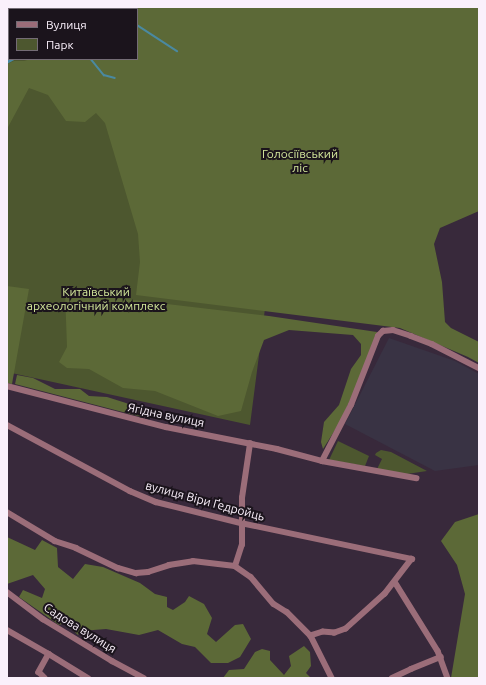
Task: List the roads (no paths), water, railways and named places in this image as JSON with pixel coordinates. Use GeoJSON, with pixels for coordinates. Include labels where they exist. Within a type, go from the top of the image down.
{"type":"FeatureCollection","features":[{"type":"Feature","properties":{"kind":"street"},"geometry":{"type":"LineString","coordinates":[[322,461],[351,405],[378,336],[382,332],[393,330],[411,336],[432,344],[479,368]]}},
{"type":"Feature","properties":{"kind":"street","name":"Ягідна вулиця"},"geometry":{"type":"LineString","coordinates":[[7,388],[150,424],[250,444],[322,461],[416,478]]}},
{"type":"Feature","properties":{"kind":"street","name":"вулиця Віри Ґедройць"},"geometry":{"type":"LineString","coordinates":[[7,425],[141,496],[156,502],[241,523],[412,559],[395,582]]}},
{"type":"Feature","properties":{"kind":"street"},"geometry":{"type":"LineString","coordinates":[[235,566],[242,545],[242,498],[250,444]]}},
{"type":"Feature","properties":{"kind":"street"},"geometry":{"type":"LineString","coordinates":[[7,512],[55,541],[76,548],[118,568],[136,572],[148,572],[175,563],[193,561],[235,566],[251,577],[274,604],[287,612],[311,636],[332,678]]}},
{"type":"Feature","properties":{"kind":"street"},"geometry":{"type":"LineString","coordinates":[[311,636],[323,632],[335,633],[346,629],[369,610],[395,582],[441,657],[448,678]]}},
{"type":"Feature","properties":{"kind":"street","name":"Садова вулиця"},"geometry":{"type":"LineString","coordinates":[[7,592],[42,619],[112,661],[144,678]]}},
{"type":"Feature","properties":{"kind":"street"},"geometry":{"type":"LineString","coordinates":[[7,630],[88,678]]}},
{"type":"Feature","properties":{"kind":"street"},"geometry":{"type":"LineString","coordinates":[[45,678],[39,672],[49,654]]}},
{"type":"Feature","properties":{"kind":"street"},"geometry":{"type":"LineString","coordinates":[[392,678],[441,657]]}},
{"type":"Feature","properties":{"kind":"water"},"geometry":{"type":"Polygon","coordinates":[[[8,39],[8,60],[14,60],[7,64],[8,39]]]}},
{"type":"Feature","properties":{"kind":"waterway"},"geometry":{"type":"LineString","coordinates":[[138,26],[177,51]]}},
{"type":"Feature","properties":{"kind":"waterway"},"geometry":{"type":"LineString","coordinates":[[92,60],[104,75],[115,78]]}},
{"type":"Feature","properties":{"kind":"park label","name":"Голосіївський ліс"},"geometry":{"type":"Point","coordinates":[300,161]}},
{"type":"Feature","properties":{"kind":"park label","name":"Китаївський археологічний комплекс"},"geometry":{"type":"Point","coordinates":[96,299]}}]}
